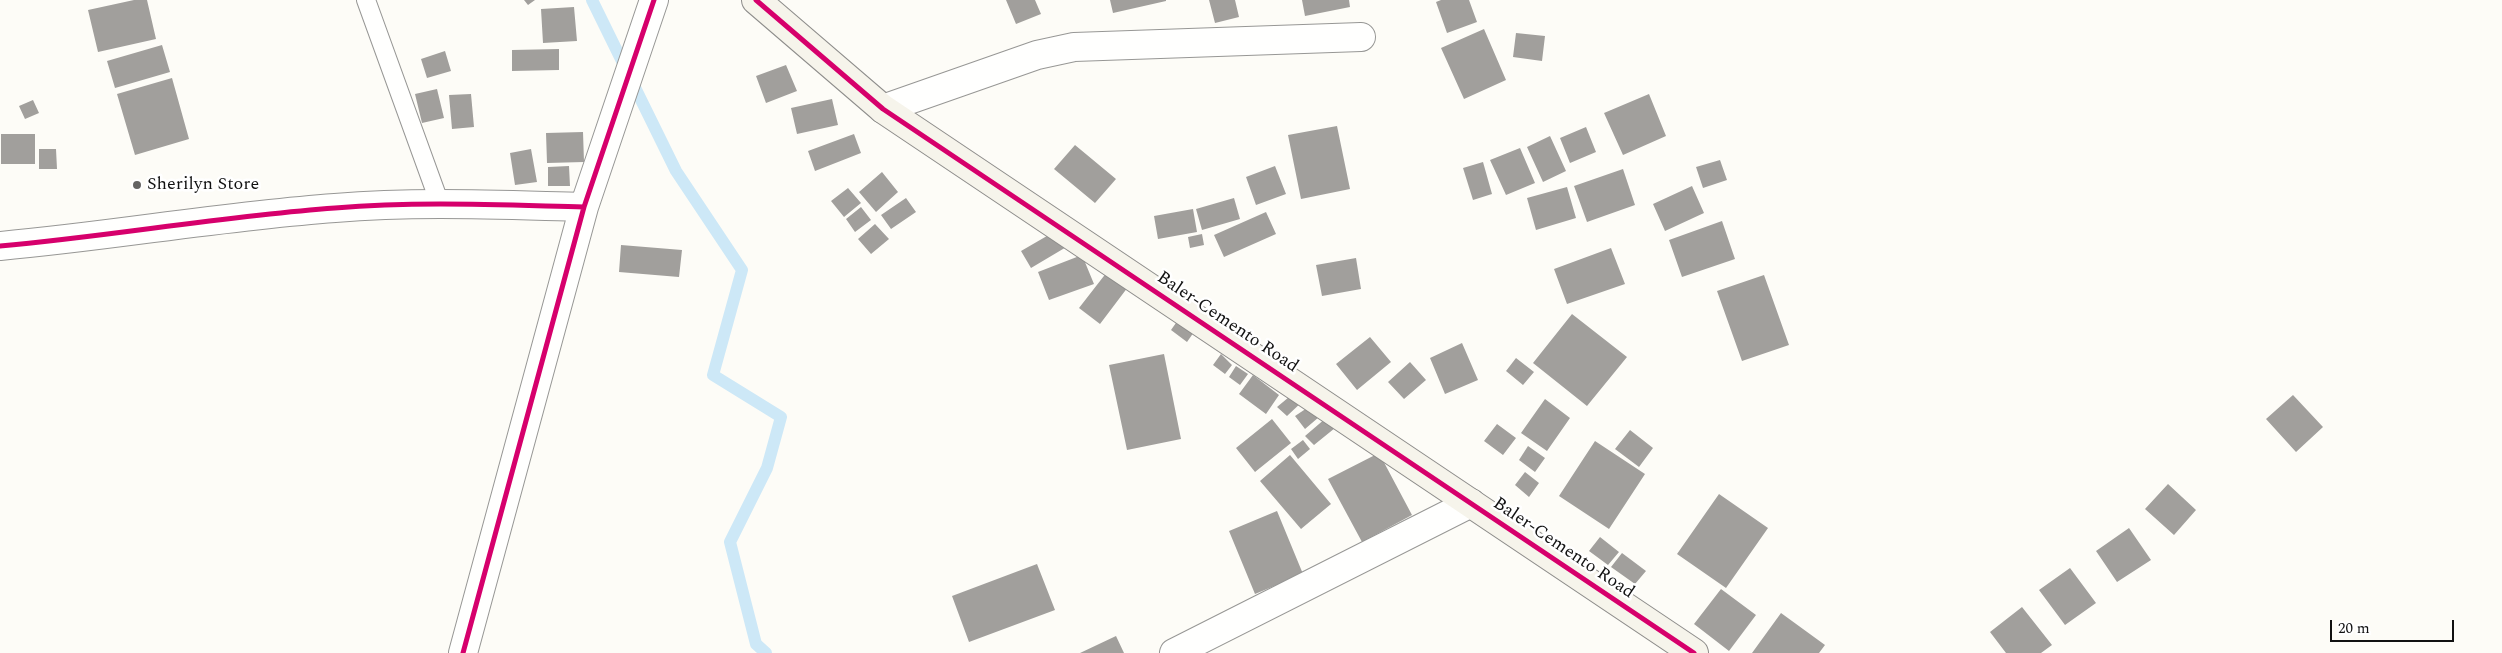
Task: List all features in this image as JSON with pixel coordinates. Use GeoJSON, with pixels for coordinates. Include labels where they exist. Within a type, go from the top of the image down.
{"type":"FeatureCollection","features":[{"type":"Feature","properties":{"kind":"street"},"geometry":{"type":"LineString","coordinates":[[463,653],[584,207],[654,0]]}},
{"type":"Feature","properties":{"kind":"street","name":"Baler-Cemento Road"},"geometry":{"type":"LineString","coordinates":[[756,0],[883,109],[1694,653]]}},
{"type":"Feature","properties":{"kind":"street"},"geometry":{"type":"LineString","coordinates":[[883,109],[1037,55],[1074,47],[1362,37]]}},
{"type":"Feature","properties":{"kind":"street"},"geometry":{"type":"LineString","coordinates":[[0,246],[239,216],[336,208],[440,204],[584,207]]}},
{"type":"Feature","properties":{"kind":"street"},"geometry":{"type":"LineString","coordinates":[[1174,653],[1471,503]]}},
{"type":"Feature","properties":{"kind":"lane"},"geometry":{"type":"LineString","coordinates":[[366,0],[440,204]]}},
{"type":"Feature","properties":{"kind":"building"},"geometry":{"type":"Polygon","coordinates":[[[134,0],[147,0],[156,39],[98,52],[88,10],[134,0]]]}},
{"type":"Feature","properties":{"kind":"building"},"geometry":{"type":"Polygon","coordinates":[[[524,0],[535,0],[528,5],[524,0]]]}},
{"type":"Feature","properties":{"kind":"building"},"geometry":{"type":"Polygon","coordinates":[[[1006,0],[1035,0],[1041,14],[1016,24],[1006,0]]]}},
{"type":"Feature","properties":{"kind":"building"},"geometry":{"type":"Polygon","coordinates":[[[1110,0],[1166,0],[1166,1],[1113,13],[1110,0]]]}},
{"type":"Feature","properties":{"kind":"building"},"geometry":{"type":"Polygon","coordinates":[[[1209,0],[1235,0],[1239,17],[1215,23],[1209,0]]]}},
{"type":"Feature","properties":{"kind":"building"},"geometry":{"type":"Polygon","coordinates":[[[1302,0],[1349,0],[1350,7],[1305,16],[1302,0]]]}},
{"type":"Feature","properties":{"kind":"building"},"geometry":{"type":"Polygon","coordinates":[[[1441,0],[1469,0],[1477,22],[1447,33],[1436,2],[1441,0]]]}},
{"type":"Feature","properties":{"kind":"building"},"geometry":{"type":"Polygon","coordinates":[[[574,7],[577,41],[543,43],[541,9],[574,7]]]}},
{"type":"Feature","properties":{"kind":"building"},"geometry":{"type":"Polygon","coordinates":[[[1484,29],[1506,80],[1464,99],[1441,48],[1484,29]]]}},
{"type":"Feature","properties":{"kind":"building"},"geometry":{"type":"Polygon","coordinates":[[[1516,33],[1545,36],[1542,61],[1513,57],[1516,33]]]}},
{"type":"Feature","properties":{"kind":"building"},"geometry":{"type":"Polygon","coordinates":[[[162,45],[170,72],[115,88],[107,61],[162,45]]]}},
{"type":"Feature","properties":{"kind":"building"},"geometry":{"type":"Polygon","coordinates":[[[559,49],[559,70],[512,71],[512,50],[559,49]]]}},
{"type":"Feature","properties":{"kind":"building"},"geometry":{"type":"Polygon","coordinates":[[[445,51],[451,71],[427,78],[421,59],[445,51]]]}},
{"type":"Feature","properties":{"kind":"building"},"geometry":{"type":"Polygon","coordinates":[[[786,65],[797,91],[766,103],[756,76],[786,65]]]}},
{"type":"Feature","properties":{"kind":"building"},"geometry":{"type":"Polygon","coordinates":[[[172,78],[189,139],[135,155],[117,94],[172,78]]]}},
{"type":"Feature","properties":{"kind":"building"},"geometry":{"type":"Polygon","coordinates":[[[437,89],[444,118],[422,123],[415,94],[437,89]]]}},
{"type":"Feature","properties":{"kind":"building"},"geometry":{"type":"Polygon","coordinates":[[[471,94],[474,127],[452,129],[449,95],[471,94]]]}},
{"type":"Feature","properties":{"kind":"building"},"geometry":{"type":"Polygon","coordinates":[[[1649,94],[1666,136],[1623,155],[1604,113],[1649,94]]]}},
{"type":"Feature","properties":{"kind":"building"},"geometry":{"type":"Polygon","coordinates":[[[832,99],[838,125],[797,134],[791,108],[832,99]]]}},
{"type":"Feature","properties":{"kind":"building"},"geometry":{"type":"Polygon","coordinates":[[[33,100],[39,113],[25,119],[19,106],[33,100]]]}},
{"type":"Feature","properties":{"kind":"building"},"geometry":{"type":"Polygon","coordinates":[[[1337,126],[1350,189],[1301,199],[1288,135],[1337,126]]]}},
{"type":"Feature","properties":{"kind":"building"},"geometry":{"type":"Polygon","coordinates":[[[1586,127],[1596,152],[1570,163],[1560,138],[1586,127]]]}},
{"type":"Feature","properties":{"kind":"building"},"geometry":{"type":"Polygon","coordinates":[[[583,132],[584,162],[547,163],[546,133],[583,132]]]}},
{"type":"Feature","properties":{"kind":"building"},"geometry":{"type":"Polygon","coordinates":[[[1,134],[35,134],[35,164],[1,164],[1,134]]]}},
{"type":"Feature","properties":{"kind":"building"},"geometry":{"type":"Polygon","coordinates":[[[854,134],[861,153],[815,171],[808,151],[854,134]]]}},
{"type":"Feature","properties":{"kind":"building"},"geometry":{"type":"Polygon","coordinates":[[[1550,136],[1566,171],[1543,182],[1527,147],[1550,136]]]}},
{"type":"Feature","properties":{"kind":"building"},"geometry":{"type":"Polygon","coordinates":[[[1075,145],[1116,179],[1095,203],[1054,169],[1075,145]]]}},
{"type":"Feature","properties":{"kind":"building"},"geometry":{"type":"Polygon","coordinates":[[[1520,148],[1535,183],[1506,195],[1490,160],[1520,148]]]}},
{"type":"Feature","properties":{"kind":"building"},"geometry":{"type":"Polygon","coordinates":[[[39,149],[56,149],[57,169],[39,169],[39,149]]]}},
{"type":"Feature","properties":{"kind":"building"},"geometry":{"type":"Polygon","coordinates":[[[531,149],[537,182],[515,185],[510,153],[531,149]]]}},
{"type":"Feature","properties":{"kind":"building"},"geometry":{"type":"Polygon","coordinates":[[[1720,160],[1727,180],[1703,188],[1696,167],[1720,160]]]}},
{"type":"Feature","properties":{"kind":"building"},"geometry":{"type":"Polygon","coordinates":[[[1483,162],[1492,194],[1473,200],[1463,168],[1483,162]]]}},
{"type":"Feature","properties":{"kind":"building"},"geometry":{"type":"Polygon","coordinates":[[[569,166],[570,186],[548,186],[548,167],[569,166]]]}},
{"type":"Feature","properties":{"kind":"building"},"geometry":{"type":"Polygon","coordinates":[[[1275,166],[1286,194],[1256,205],[1246,177],[1275,166]]]}},
{"type":"Feature","properties":{"kind":"building"},"geometry":{"type":"Polygon","coordinates":[[[1623,169],[1635,205],[1587,222],[1574,186],[1623,169]]]}},
{"type":"Feature","properties":{"kind":"building"},"geometry":{"type":"Polygon","coordinates":[[[882,172],[898,192],[876,212],[859,192],[882,172]]]}},
{"type":"Feature","properties":{"kind":"building"},"geometry":{"type":"Polygon","coordinates":[[[1692,186],[1704,213],[1665,231],[1653,204],[1692,186]]]}},
{"type":"Feature","properties":{"kind":"building"},"geometry":{"type":"Polygon","coordinates":[[[1567,187],[1576,218],[1536,230],[1527,198],[1567,187]]]}},
{"type":"Feature","properties":{"kind":"building"},"geometry":{"type":"Polygon","coordinates":[[[848,188],[861,203],[844,217],[831,201],[848,188]]]}},
{"type":"Feature","properties":{"kind":"building"},"geometry":{"type":"Polygon","coordinates":[[[906,198],[916,212],[891,229],[881,215],[906,198]]]}},
{"type":"Feature","properties":{"kind":"building"},"geometry":{"type":"Polygon","coordinates":[[[1234,198],[1240,219],[1202,230],[1196,209],[1234,198]]]}},
{"type":"Feature","properties":{"kind":"building"},"geometry":{"type":"Polygon","coordinates":[[[861,207],[871,220],[855,232],[846,219],[861,207]]]}},
{"type":"Feature","properties":{"kind":"building"},"geometry":{"type":"Polygon","coordinates":[[[1193,209],[1197,232],[1158,239],[1154,216],[1193,209]]]}},
{"type":"Feature","properties":{"kind":"building"},"geometry":{"type":"Polygon","coordinates":[[[1266,212],[1276,234],[1224,257],[1214,235],[1266,212]]]}},
{"type":"Feature","properties":{"kind":"building"},"geometry":{"type":"Polygon","coordinates":[[[1722,221],[1735,259],[1682,277],[1669,240],[1722,221]]]}},
{"type":"Feature","properties":{"kind":"building"},"geometry":{"type":"Polygon","coordinates":[[[875,224],[889,239],[871,254],[858,239],[875,224]]]}},
{"type":"Feature","properties":{"kind":"building"},"geometry":{"type":"Polygon","coordinates":[[[1059,229],[1068,246],[1031,268],[1021,251],[1059,229]]]}},
{"type":"Feature","properties":{"kind":"building"},"geometry":{"type":"Polygon","coordinates":[[[1202,234],[1204,245],[1190,248],[1188,237],[1202,234]]]}},
{"type":"Feature","properties":{"kind":"building"},"geometry":{"type":"Polygon","coordinates":[[[621,245],[682,250],[679,277],[619,272],[621,245]]]}},
{"type":"Feature","properties":{"kind":"building"},"geometry":{"type":"Polygon","coordinates":[[[1611,248],[1625,284],[1567,304],[1554,269],[1611,248]]]}},
{"type":"Feature","properties":{"kind":"building"},"geometry":{"type":"Polygon","coordinates":[[[1082,255],[1094,284],[1049,300],[1038,272],[1082,255]]]}},
{"type":"Feature","properties":{"kind":"building"},"geometry":{"type":"Polygon","coordinates":[[[1356,258],[1361,289],[1322,296],[1316,265],[1356,258]]]}},
{"type":"Feature","properties":{"kind":"building"},"geometry":{"type":"Polygon","coordinates":[[[1107,272],[1128,287],[1100,324],[1079,308],[1107,272]]]}},
{"type":"Feature","properties":{"kind":"building"},"geometry":{"type":"Polygon","coordinates":[[[1764,275],[1789,345],[1742,361],[1717,291],[1764,275]]]}},
{"type":"Feature","properties":{"kind":"building"},"geometry":{"type":"Polygon","coordinates":[[[1572,314],[1627,357],[1587,406],[1533,363],[1572,314]]]}},
{"type":"Feature","properties":{"kind":"building"},"geometry":{"type":"Polygon","coordinates":[[[1178,320],[1194,332],[1187,342],[1171,330],[1178,320]]]}},
{"type":"Feature","properties":{"kind":"building"},"geometry":{"type":"Polygon","coordinates":[[[1370,337],[1391,362],[1357,390],[1336,364],[1370,337]]]}},
{"type":"Feature","properties":{"kind":"building"},"geometry":{"type":"Polygon","coordinates":[[[1462,343],[1478,380],[1445,394],[1430,358],[1462,343]]]}},
{"type":"Feature","properties":{"kind":"building"},"geometry":{"type":"Polygon","coordinates":[[[1164,354],[1181,439],[1127,450],[1109,365],[1164,354]]]}},
{"type":"Feature","properties":{"kind":"building"},"geometry":{"type":"Polygon","coordinates":[[[1221,354],[1232,365],[1225,374],[1213,365],[1221,354]]]}},
{"type":"Feature","properties":{"kind":"building"},"geometry":{"type":"Polygon","coordinates":[[[1516,358],[1534,372],[1523,385],[1506,371],[1516,358]]]}},
{"type":"Feature","properties":{"kind":"building"},"geometry":{"type":"Polygon","coordinates":[[[1410,362],[1426,380],[1404,399],[1388,382],[1410,362]]]}},
{"type":"Feature","properties":{"kind":"building"},"geometry":{"type":"Polygon","coordinates":[[[1236,366],[1248,374],[1240,385],[1229,377],[1236,366]]]}},
{"type":"Feature","properties":{"kind":"building"},"geometry":{"type":"Polygon","coordinates":[[[1253,375],[1279,395],[1266,414],[1239,394],[1253,375]]]}},
{"type":"Feature","properties":{"kind":"building"},"geometry":{"type":"Polygon","coordinates":[[[1295,392],[1303,401],[1287,416],[1277,407],[1295,392]]]}},
{"type":"Feature","properties":{"kind":"building"},"geometry":{"type":"Polygon","coordinates":[[[2293,395],[2323,427],[2296,452],[2266,419],[2293,395]]]}},
{"type":"Feature","properties":{"kind":"building"},"geometry":{"type":"Polygon","coordinates":[[[1545,399],[1570,418],[1547,451],[1521,433],[1545,399]]]}},
{"type":"Feature","properties":{"kind":"building"},"geometry":{"type":"Polygon","coordinates":[[[1310,406],[1319,417],[1305,429],[1295,416],[1310,406]]]}},
{"type":"Feature","properties":{"kind":"building"},"geometry":{"type":"Polygon","coordinates":[[[1326,418],[1335,428],[1314,445],[1305,436],[1326,418]]]}},
{"type":"Feature","properties":{"kind":"building"},"geometry":{"type":"Polygon","coordinates":[[[1272,419],[1291,443],[1255,472],[1236,448],[1272,419]]]}},
{"type":"Feature","properties":{"kind":"building"},"geometry":{"type":"Polygon","coordinates":[[[1497,424],[1516,438],[1503,455],[1484,441],[1497,424]]]}},
{"type":"Feature","properties":{"kind":"building"},"geometry":{"type":"Polygon","coordinates":[[[1630,430],[1653,448],[1639,467],[1615,449],[1630,430]]]}},
{"type":"Feature","properties":{"kind":"building"},"geometry":{"type":"Polygon","coordinates":[[[1303,440],[1310,449],[1298,459],[1291,449],[1303,440]]]}},
{"type":"Feature","properties":{"kind":"building"},"geometry":{"type":"Polygon","coordinates":[[[1595,441],[1645,474],[1609,529],[1559,496],[1595,441]]]}},
{"type":"Feature","properties":{"kind":"building"},"geometry":{"type":"Polygon","coordinates":[[[1528,446],[1545,458],[1535,472],[1519,460],[1528,446]]]}},
{"type":"Feature","properties":{"kind":"building"},"geometry":{"type":"Polygon","coordinates":[[[1379,453],[1412,515],[1362,542],[1328,479],[1379,453]]]}},
{"type":"Feature","properties":{"kind":"building"},"geometry":{"type":"Polygon","coordinates":[[[1290,455],[1331,504],[1301,529],[1260,481],[1290,455]]]}},
{"type":"Feature","properties":{"kind":"building"},"geometry":{"type":"Polygon","coordinates":[[[1525,472],[1539,483],[1529,497],[1515,485],[1525,472]]]}},
{"type":"Feature","properties":{"kind":"building"},"geometry":{"type":"Polygon","coordinates":[[[2168,484],[2196,510],[2174,535],[2145,509],[2168,484]]]}},
{"type":"Feature","properties":{"kind":"building"},"geometry":{"type":"Polygon","coordinates":[[[1719,494],[1768,528],[1726,588],[1677,554],[1719,494]]]}},
{"type":"Feature","properties":{"kind":"building"},"geometry":{"type":"Polygon","coordinates":[[[1277,511],[1303,574],[1255,594],[1229,531],[1277,511]]]}},
{"type":"Feature","properties":{"kind":"building"},"geometry":{"type":"Polygon","coordinates":[[[2129,528],[2151,560],[2117,582],[2096,551],[2129,528]]]}},
{"type":"Feature","properties":{"kind":"building"},"geometry":{"type":"Polygon","coordinates":[[[1600,537],[1619,552],[1608,565],[1589,551],[1600,537]]]}},
{"type":"Feature","properties":{"kind":"building"},"geometry":{"type":"Polygon","coordinates":[[[1622,553],[1646,571],[1635,584],[1611,567],[1622,553]]]}},
{"type":"Feature","properties":{"kind":"building"},"geometry":{"type":"Polygon","coordinates":[[[1037,564],[1055,610],[969,642],[952,596],[1037,564]]]}},
{"type":"Feature","properties":{"kind":"building"},"geometry":{"type":"Polygon","coordinates":[[[2070,568],[2096,603],[2065,625],[2039,590],[2070,568]]]}},
{"type":"Feature","properties":{"kind":"building"},"geometry":{"type":"Polygon","coordinates":[[[1721,589],[1756,615],[1729,651],[1694,624],[1721,589]]]}},
{"type":"Feature","properties":{"kind":"building"},"geometry":{"type":"Polygon","coordinates":[[[2022,607],[2052,645],[2041,653],[2006,653],[1990,632],[2022,607]]]}},
{"type":"Feature","properties":{"kind":"building"},"geometry":{"type":"Polygon","coordinates":[[[1781,613],[1825,645],[1819,653],[1752,653],[1781,613]]]}},
{"type":"Feature","properties":{"kind":"building"},"geometry":{"type":"Polygon","coordinates":[[[1116,636],[1124,653],[1080,653],[1116,636]]]}},
{"type":"Feature","properties":{"kind":"waterway"},"geometry":{"type":"LineString","coordinates":[[592,0],[676,171],[742,270],[713,375],[781,417],[767,468],[730,542],[756,644],[766,653]]}},
{"type":"Feature","properties":{"kind":"cycle path"},"geometry":{"type":"LineString","coordinates":[[463,653],[584,207],[654,0]]}},
{"type":"Feature","properties":{"kind":"cycle path"},"geometry":{"type":"LineString","coordinates":[[756,0],[883,109],[1694,653]]}},
{"type":"Feature","properties":{"kind":"cycle path"},"geometry":{"type":"LineString","coordinates":[[0,246],[251,216],[366,206],[459,204],[584,207]]}},
{"type":"Feature","properties":{"kind":"place","name":"Sherilyn Store"},"geometry":{"type":"Point","coordinates":[137,185]}}]}
